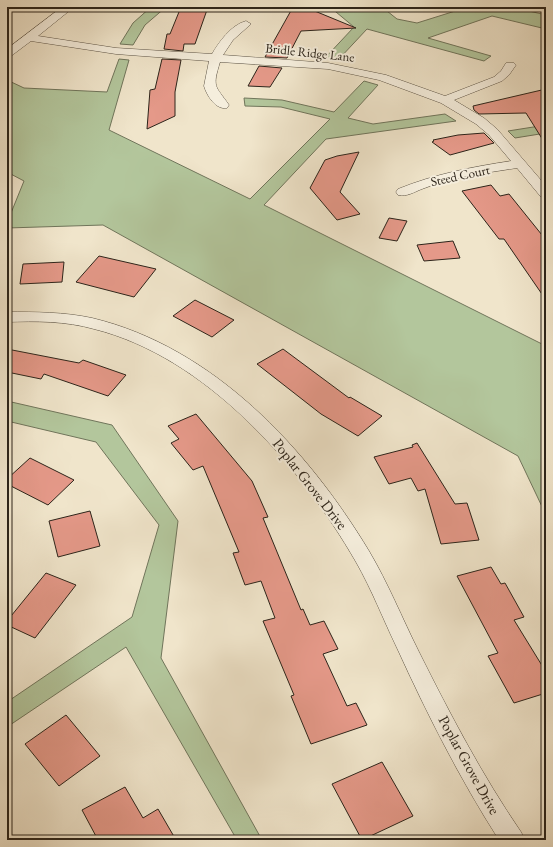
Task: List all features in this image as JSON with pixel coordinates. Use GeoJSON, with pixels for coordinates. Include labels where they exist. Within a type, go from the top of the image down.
{"type":"FeatureCollection","features":[{"type":"Feature","properties":{"kind":"street"},"geometry":{"type":"LineString","coordinates":[[7,54],[69,7]]}},
{"type":"Feature","properties":{"kind":"street"},"geometry":{"type":"LineString","coordinates":[[223,105],[210,87],[213,66],[223,43],[246,24]]}},
{"type":"Feature","properties":{"kind":"street","name":"Bridle Ridge Lane"},"geometry":{"type":"LineString","coordinates":[[30,38],[116,51],[328,66],[400,82],[445,100],[480,121],[489,128],[546,194]]}},
{"type":"Feature","properties":{"kind":"street"},"geometry":{"type":"LineString","coordinates":[[445,100],[498,79],[505,73],[510,65]]}},
{"type":"Feature","properties":{"kind":"street","name":"Steed Court"},"geometry":{"type":"LineString","coordinates":[[403,192],[433,180],[456,174],[519,164]]}},
{"type":"Feature","properties":{"kind":"street","name":"Poplar Grove Drive"},"geometry":{"type":"LineString","coordinates":[[7,317],[40,316],[77,320],[102,325],[150,343],[185,363],[244,407],[272,436],[324,497],[372,573],[411,657],[448,729],[491,808],[512,840]]}},
{"type":"Feature","properties":{"kind":"green space"},"geometry":{"type":"Polygon","coordinates":[[[151,7],[166,7],[145,25],[133,45],[120,44],[133,23],[151,7]]]}},
{"type":"Feature","properties":{"kind":"green space"},"geometry":{"type":"Polygon","coordinates":[[[330,7],[382,7],[397,19],[417,23],[468,7],[512,7],[546,15],[546,29],[492,16],[428,38],[491,56],[484,61],[367,29],[339,59],[325,58],[354,27],[330,7]]]}},
{"type":"Feature","properties":{"kind":"green space"},"geometry":{"type":"Polygon","coordinates":[[[119,59],[129,60],[109,130],[250,199],[330,119],[281,107],[245,106],[244,98],[282,100],[334,112],[364,81],[378,85],[348,118],[373,124],[445,114],[456,121],[326,139],[264,205],[546,346],[546,515],[518,456],[103,225],[7,228],[7,215],[11,213],[24,181],[7,172],[7,80],[24,88],[107,92],[119,59]]]}},
{"type":"Feature","properties":{"kind":"green space"},"geometry":{"type":"Polygon","coordinates":[[[546,125],[546,133],[515,138],[508,131],[546,125]]]}},
{"type":"Feature","properties":{"kind":"green space"},"geometry":{"type":"Polygon","coordinates":[[[7,401],[112,425],[178,521],[161,658],[262,840],[237,840],[126,647],[7,727],[7,702],[132,617],[159,525],[96,442],[7,421],[7,401]]]}},
{"type":"Feature","properties":{"kind":"building"},"geometry":{"type":"Polygon","coordinates":[[[181,7],[208,7],[195,44],[184,44],[183,51],[164,49],[167,34],[170,34],[181,7]]]}},
{"type":"Feature","properties":{"kind":"building"},"geometry":{"type":"Polygon","coordinates":[[[293,7],[305,7],[356,28],[301,31],[287,58],[265,57],[293,7]]]}},
{"type":"Feature","properties":{"kind":"building"},"geometry":{"type":"Polygon","coordinates":[[[162,59],[181,60],[175,92],[175,116],[147,129],[150,90],[155,89],[162,59]]]}},
{"type":"Feature","properties":{"kind":"building"},"geometry":{"type":"Polygon","coordinates":[[[259,66],[282,68],[270,87],[248,86],[259,66]]]}},
{"type":"Feature","properties":{"kind":"building"},"geometry":{"type":"Polygon","coordinates":[[[546,89],[546,145],[526,113],[479,114],[474,110],[473,106],[546,89]]]}},
{"type":"Feature","properties":{"kind":"building"},"geometry":{"type":"Polygon","coordinates":[[[484,133],[494,143],[450,155],[432,142],[434,141],[433,140],[458,135],[484,133]]]}},
{"type":"Feature","properties":{"kind":"building"},"geometry":{"type":"Polygon","coordinates":[[[359,152],[340,192],[360,214],[337,220],[310,188],[325,160],[359,152]]]}},
{"type":"Feature","properties":{"kind":"building"},"geometry":{"type":"Polygon","coordinates":[[[491,185],[500,196],[509,194],[546,240],[546,300],[504,239],[499,239],[462,191],[491,185]]]}},
{"type":"Feature","properties":{"kind":"building"},"geometry":{"type":"Polygon","coordinates":[[[389,218],[407,221],[397,241],[379,238],[389,218]]]}},
{"type":"Feature","properties":{"kind":"building"},"geometry":{"type":"Polygon","coordinates":[[[453,241],[460,258],[424,261],[417,245],[453,241]]]}},
{"type":"Feature","properties":{"kind":"building"},"geometry":{"type":"Polygon","coordinates":[[[99,256],[156,269],[134,297],[76,282],[99,256]]]}},
{"type":"Feature","properties":{"kind":"building"},"geometry":{"type":"Polygon","coordinates":[[[64,262],[62,282],[20,284],[23,264],[64,262]]]}},
{"type":"Feature","properties":{"kind":"building"},"geometry":{"type":"Polygon","coordinates":[[[195,300],[234,320],[212,337],[173,316],[195,300]]]}},
{"type":"Feature","properties":{"kind":"building"},"geometry":{"type":"Polygon","coordinates":[[[7,349],[79,363],[83,360],[126,375],[108,396],[44,374],[41,379],[7,372],[7,366],[10,362],[7,361],[7,349]]]}},
{"type":"Feature","properties":{"kind":"building"},"geometry":{"type":"Polygon","coordinates":[[[283,349],[349,398],[350,397],[382,416],[358,436],[321,414],[257,364],[283,349]]]}},
{"type":"Feature","properties":{"kind":"building"},"geometry":{"type":"Polygon","coordinates":[[[196,414],[252,481],[268,517],[263,518],[301,610],[303,609],[310,625],[324,621],[338,649],[323,654],[347,706],[356,703],[367,725],[311,744],[291,696],[294,695],[263,621],[275,618],[261,581],[245,585],[233,553],[239,552],[203,466],[193,470],[171,443],[179,439],[168,426],[196,414]]]}},
{"type":"Feature","properties":{"kind":"building"},"geometry":{"type":"Polygon","coordinates":[[[417,443],[455,504],[467,503],[479,540],[441,544],[425,489],[418,491],[411,478],[389,484],[374,457],[413,447],[412,445],[417,443]]]}},
{"type":"Feature","properties":{"kind":"building"},"geometry":{"type":"Polygon","coordinates":[[[30,458],[74,480],[48,505],[7,484],[7,479],[30,458]]]}},
{"type":"Feature","properties":{"kind":"building"},"geometry":{"type":"Polygon","coordinates":[[[90,511],[100,546],[58,557],[49,521],[90,511]]]}},
{"type":"Feature","properties":{"kind":"building"},"geometry":{"type":"Polygon","coordinates":[[[491,567],[501,584],[505,583],[524,617],[514,620],[546,672],[546,693],[514,703],[488,656],[498,653],[457,576],[491,567]]]}},
{"type":"Feature","properties":{"kind":"building"},"geometry":{"type":"Polygon","coordinates":[[[46,573],[76,585],[35,638],[7,625],[7,621],[46,573]]]}},
{"type":"Feature","properties":{"kind":"building"},"geometry":{"type":"Polygon","coordinates":[[[66,715],[100,756],[59,786],[25,744],[66,715]]]}},
{"type":"Feature","properties":{"kind":"building"},"geometry":{"type":"Polygon","coordinates":[[[382,762],[413,816],[362,840],[332,784],[382,762]]]}},
{"type":"Feature","properties":{"kind":"building"},"geometry":{"type":"Polygon","coordinates":[[[125,787],[143,818],[158,809],[176,840],[98,840],[82,810],[125,787]]]}}]}
